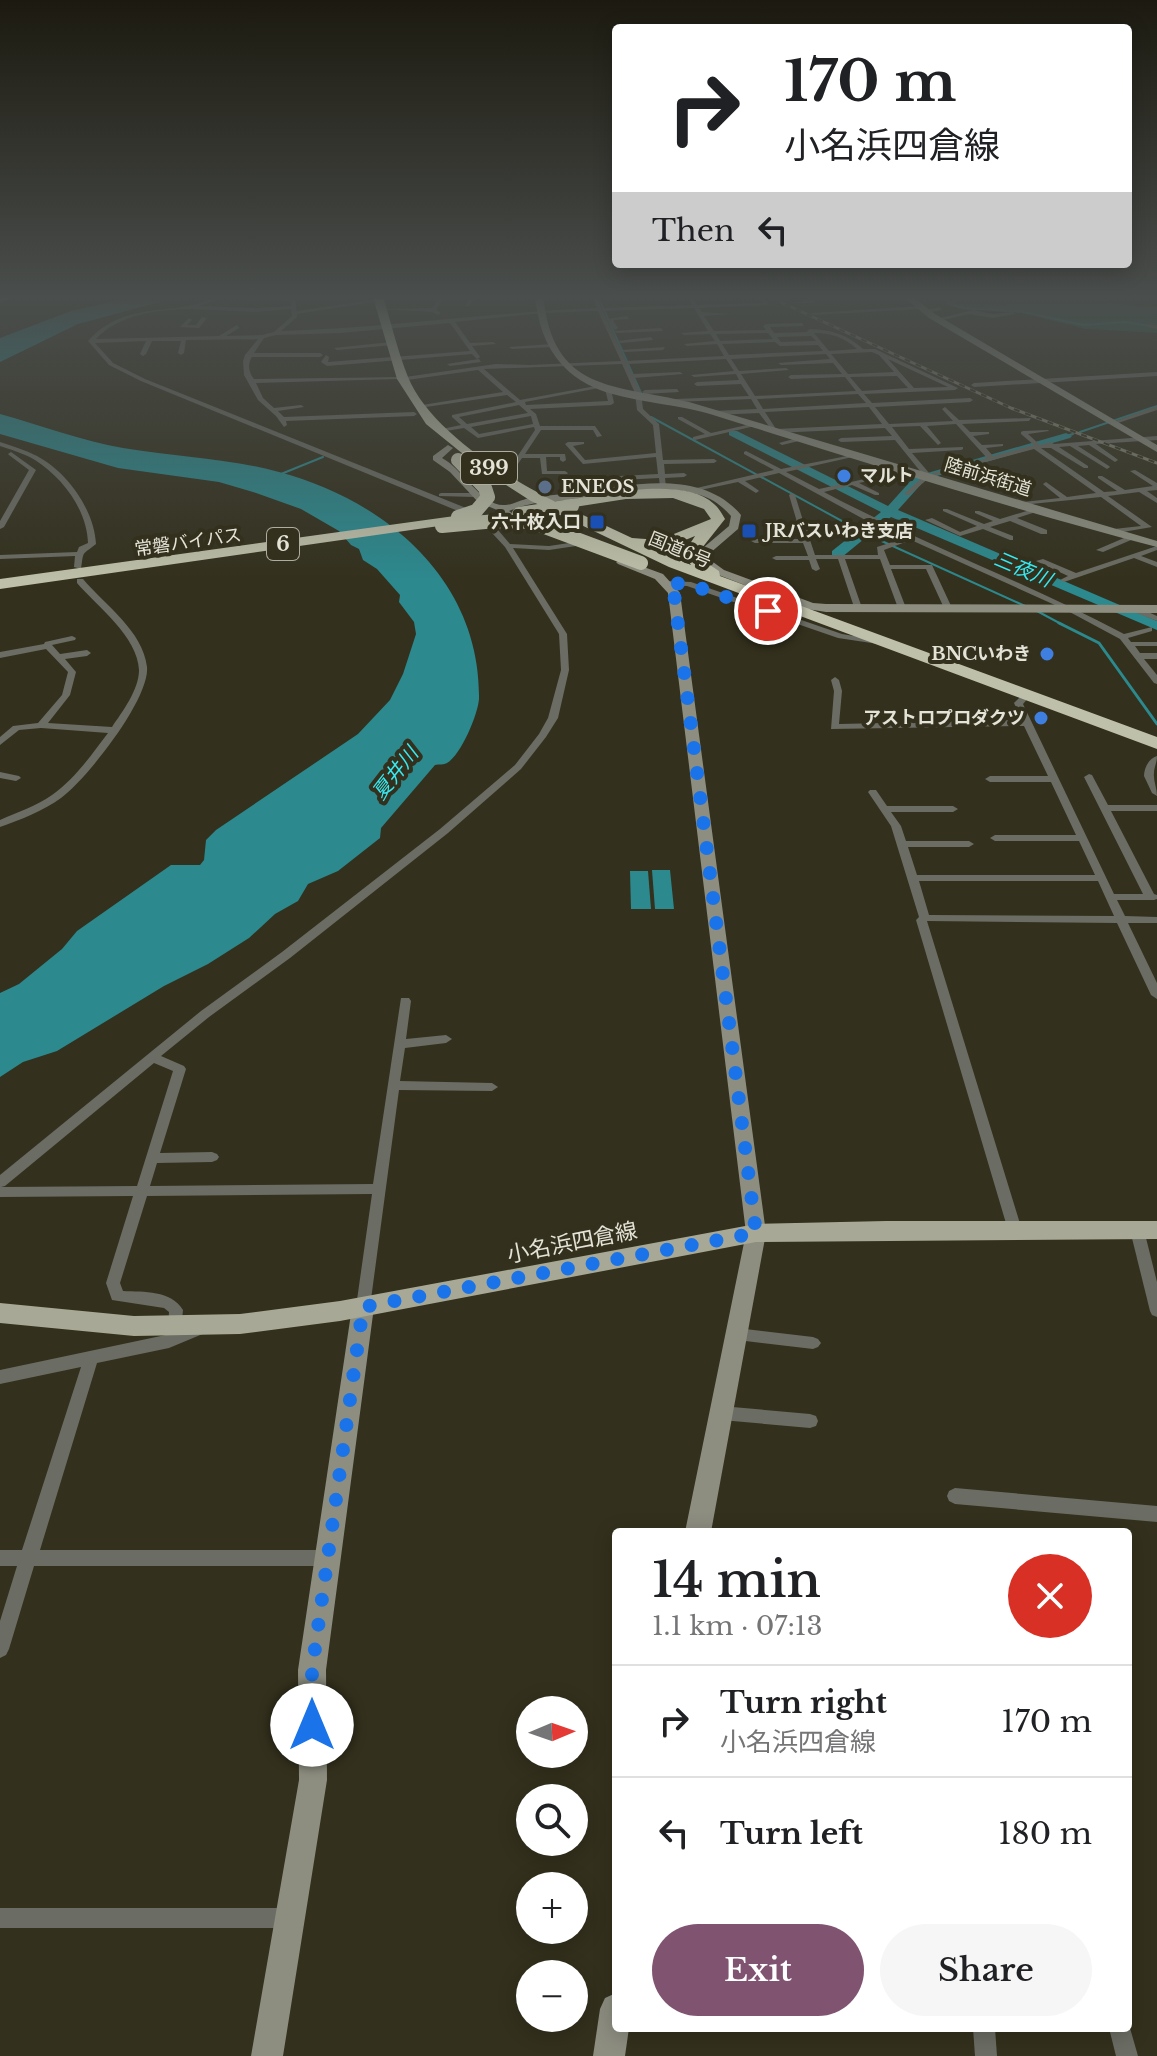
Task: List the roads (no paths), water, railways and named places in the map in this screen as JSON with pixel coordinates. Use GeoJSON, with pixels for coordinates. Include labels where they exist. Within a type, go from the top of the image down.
{"type":"FeatureCollection","features":[{"type":"Feature","properties":{"kind":"highway","name":"399"},"geometry":{"type":"LineString","coordinates":[[407,390],[416,410],[536,501]]}},
{"type":"Feature","properties":{"kind":"highway","name":"6"},"geometry":{"type":"LineString","coordinates":[[416,410],[451,454],[488,492],[487,501],[476,511],[439,524]]}},
{"type":"Feature","properties":{"kind":"highway","name":"399"},"geometry":{"type":"LineString","coordinates":[[440,430],[442,437],[477,467],[536,501]]}},
{"type":"Feature","properties":{"kind":"highway","name":"6"},"geometry":{"type":"LineString","coordinates":[[567,507],[648,493],[679,495],[701,502],[714,510],[718,519],[692,550],[698,564],[719,577],[825,617],[871,640]]}},
{"type":"Feature","properties":{"kind":"highway","name":"6"},"geometry":{"type":"LineString","coordinates":[[668,497],[697,505],[706,512],[709,522],[698,531],[673,542],[649,545],[629,541],[567,507],[633,498],[668,497]]}},
{"type":"Feature","properties":{"kind":"highway","name":"国道6号"},"geometry":{"type":"LineString","coordinates":[[536,501],[567,507],[674,564],[871,640]]}},
{"type":"Feature","properties":{"kind":"highway","name":"国道6号"},"geometry":{"type":"LineString","coordinates":[[536,501],[631,552],[778,609],[1157,743]]}},
{"type":"Feature","properties":{"kind":"highway","name":"常磐バイパス"},"geometry":{"type":"LineString","coordinates":[[0,586],[567,507]]}},
{"type":"Feature","properties":{"kind":"highway","name":"6"},"geometry":{"type":"LineString","coordinates":[[439,524],[531,522],[778,609]]}},
{"type":"Feature","properties":{"kind":"main road","name":"小名浜四倉線"},"geometry":{"type":"LineString","coordinates":[[0,1313],[99,1324],[206,1326],[285,1319],[363,1307],[756,1233],[1147,1230]]}},
{"type":"Feature","properties":{"kind":"street"},"geometry":{"type":"LineString","coordinates":[[0,1182],[152,1057],[444,831],[518,767],[553,718],[565,670],[563,634],[508,546],[483,518],[168,390]]}},
{"type":"Feature","properties":{"kind":"street"},"geometry":{"type":"LineString","coordinates":[[258,390],[262,401],[283,419],[290,439]]}},
{"type":"Feature","properties":{"kind":"street"},"geometry":{"type":"LineString","coordinates":[[501,476],[509,473],[522,456],[537,427],[533,414],[506,390]]}},
{"type":"Feature","properties":{"kind":"street"},"geometry":{"type":"LineString","coordinates":[[591,390],[454,416],[478,436],[537,427],[595,428],[599,436]]}},
{"type":"Feature","properties":{"kind":"street"},"geometry":{"type":"LineString","coordinates":[[523,404],[611,403],[605,390]]}},
{"type":"Feature","properties":{"kind":"street","name":"陸前浜街道"},"geometry":{"type":"LineString","coordinates":[[617,390],[676,396],[714,413],[772,427],[801,439],[1117,531],[1157,546]]}},
{"type":"Feature","properties":{"kind":"street"},"geometry":{"type":"LineString","coordinates":[[641,390],[641,414],[656,424],[662,481]]}},
{"type":"Feature","properties":{"kind":"street"},"geometry":{"type":"LineString","coordinates":[[749,390],[772,427]]}},
{"type":"Feature","properties":{"kind":"street"},"geometry":{"type":"LineString","coordinates":[[676,396],[754,398],[828,390]]}},
{"type":"Feature","properties":{"kind":"street"},"geometry":{"type":"LineString","coordinates":[[857,390],[928,476]]}},
{"type":"Feature","properties":{"kind":"street"},"geometry":{"type":"LineString","coordinates":[[714,413],[970,400],[957,390]]}},
{"type":"Feature","properties":{"kind":"street"},"geometry":{"type":"LineString","coordinates":[[1057,390],[1157,449]]}},
{"type":"Feature","properties":{"kind":"street"},"geometry":{"type":"LineString","coordinates":[[283,419],[416,410],[509,393]]}},
{"type":"Feature","properties":{"kind":"street"},"geometry":{"type":"LineString","coordinates":[[556,395],[571,404]]}},
{"type":"Feature","properties":{"kind":"street"},"geometry":{"type":"LineString","coordinates":[[273,410],[301,407]]}},
{"type":"Feature","properties":{"kind":"street"},"geometry":{"type":"LineString","coordinates":[[1111,422],[1157,408]]}},
{"type":"Feature","properties":{"kind":"street"},"geometry":{"type":"LineString","coordinates":[[945,409],[991,458]]}},
{"type":"Feature","properties":{"kind":"street"},"geometry":{"type":"LineString","coordinates":[[440,430],[533,414]]}},
{"type":"Feature","properties":{"kind":"street"},"geometry":{"type":"LineString","coordinates":[[826,421],[917,416]]}},
{"type":"Feature","properties":{"kind":"street"},"geometry":{"type":"LineString","coordinates":[[680,418],[711,435]]}},
{"type":"Feature","properties":{"kind":"street"},"geometry":{"type":"LineString","coordinates":[[852,419],[857,427]]}},
{"type":"Feature","properties":{"kind":"street"},"geometry":{"type":"LineString","coordinates":[[772,427],[857,427],[1029,419]]}},
{"type":"Feature","properties":{"kind":"street"},"geometry":{"type":"LineString","coordinates":[[772,427],[804,421]]}},
{"type":"Feature","properties":{"kind":"street"},"geometry":{"type":"LineString","coordinates":[[922,424],[938,443]]}},
{"type":"Feature","properties":{"kind":"street"},"geometry":{"type":"LineString","coordinates":[[695,438],[754,425]]}},
{"type":"Feature","properties":{"kind":"street"},"geometry":{"type":"LineString","coordinates":[[1046,431],[1023,433],[1037,447],[1148,527],[1117,531]]}},
{"type":"Feature","properties":{"kind":"street"},"geometry":{"type":"LineString","coordinates":[[968,434],[987,433]]}},
{"type":"Feature","properties":{"kind":"street"},"geometry":{"type":"LineString","coordinates":[[841,440],[896,438]]}},
{"type":"Feature","properties":{"kind":"street"},"geometry":{"type":"LineString","coordinates":[[907,494],[928,476],[1050,444],[1157,438]]}},
{"type":"Feature","properties":{"kind":"street"},"geometry":{"type":"LineString","coordinates":[[782,443],[801,439]]}},
{"type":"Feature","properties":{"kind":"street"},"geometry":{"type":"LineString","coordinates":[[582,443],[568,444],[583,462],[660,459],[714,461]]}},
{"type":"Feature","properties":{"kind":"street"},"geometry":{"type":"LineString","coordinates":[[1090,443],[1115,460]]}},
{"type":"Feature","properties":{"kind":"street"},"geometry":{"type":"LineString","coordinates":[[0,444],[33,470],[1,524]]}},
{"type":"Feature","properties":{"kind":"street"},"geometry":{"type":"LineString","coordinates":[[1050,444],[1086,467]]}},
{"type":"Feature","properties":{"kind":"street"},"geometry":{"type":"LineString","coordinates":[[1071,444],[1107,467]]}},
{"type":"Feature","properties":{"kind":"street"},"geometry":{"type":"LineString","coordinates":[[981,447],[1001,445]]}},
{"type":"Feature","properties":{"kind":"street"},"geometry":{"type":"LineString","coordinates":[[620,460],[621,448]]}},
{"type":"Feature","properties":{"kind":"street"},"geometry":{"type":"LineString","coordinates":[[908,451],[961,448]]}},
{"type":"Feature","properties":{"kind":"street"},"geometry":{"type":"LineString","coordinates":[[1021,451],[1030,458]]}},
{"type":"Feature","properties":{"kind":"street"},"geometry":{"type":"LineString","coordinates":[[7,452],[44,464],[71,490],[93,529],[92,544],[82,549],[78,567]]}},
{"type":"Feature","properties":{"kind":"street"},"geometry":{"type":"LineString","coordinates":[[746,453],[911,538],[1069,608],[1126,640],[1157,644]]}},
{"type":"Feature","properties":{"kind":"street"},"geometry":{"type":"LineString","coordinates":[[451,454],[437,455],[436,458],[449,464],[474,495],[492,507],[505,509],[684,475]]}},
{"type":"Feature","properties":{"kind":"street"},"geometry":{"type":"LineString","coordinates":[[543,455],[544,473],[565,473]]}},
{"type":"Feature","properties":{"kind":"street"},"geometry":{"type":"LineString","coordinates":[[522,456],[563,455],[563,460]]}},
{"type":"Feature","properties":{"kind":"street"},"geometry":{"type":"LineString","coordinates":[[691,490],[855,455]]}},
{"type":"Feature","properties":{"kind":"street"},"geometry":{"type":"LineString","coordinates":[[913,458],[956,456]]}},
{"type":"Feature","properties":{"kind":"street"},"geometry":{"type":"LineString","coordinates":[[960,467],[972,475]]}},
{"type":"Feature","properties":{"kind":"street"},"geometry":{"type":"LineString","coordinates":[[818,491],[908,470]]}},
{"type":"Feature","properties":{"kind":"street"},"geometry":{"type":"LineString","coordinates":[[1133,471],[1157,487]]}},
{"type":"Feature","properties":{"kind":"street"},"geometry":{"type":"LineString","coordinates":[[713,474],[728,483]]}},
{"type":"Feature","properties":{"kind":"street"},"geometry":{"type":"LineString","coordinates":[[1100,477],[1124,492]]}},
{"type":"Feature","properties":{"kind":"street"},"geometry":{"type":"LineString","coordinates":[[620,478],[662,481],[719,500],[736,515],[734,527],[703,553],[708,564],[720,572],[811,606],[1157,609]]}},
{"type":"Feature","properties":{"kind":"street"},"geometry":{"type":"LineString","coordinates":[[739,480],[756,491]]}},
{"type":"Feature","properties":{"kind":"street"},"geometry":{"type":"LineString","coordinates":[[853,483],[877,494]]}},
{"type":"Feature","properties":{"kind":"street"},"geometry":{"type":"LineString","coordinates":[[1046,484],[1066,499]]}},
{"type":"Feature","properties":{"kind":"street"},"geometry":{"type":"LineString","coordinates":[[405,486],[447,496],[474,495]]}},
{"type":"Feature","properties":{"kind":"street"},"geometry":{"type":"LineString","coordinates":[[1023,504],[1157,487]]}},
{"type":"Feature","properties":{"kind":"street"},"geometry":{"type":"LineString","coordinates":[[1140,490],[1157,501]]}},
{"type":"Feature","properties":{"kind":"street"},"geometry":{"type":"LineString","coordinates":[[792,495],[816,569]]}},
{"type":"Feature","properties":{"kind":"street"},"geometry":{"type":"LineString","coordinates":[[505,509],[504,515],[520,524],[669,583],[688,584],[841,636],[871,640]]}},
{"type":"Feature","properties":{"kind":"street"},"geometry":{"type":"LineString","coordinates":[[929,520],[960,534],[1040,509]]}},
{"type":"Feature","properties":{"kind":"street"},"geometry":{"type":"LineString","coordinates":[[945,510],[1010,538]]}},
{"type":"Feature","properties":{"kind":"street"},"geometry":{"type":"LineString","coordinates":[[977,512],[1000,522]]}},
{"type":"Feature","properties":{"kind":"street"},"geometry":{"type":"LineString","coordinates":[[1010,518],[1044,532]]}},
{"type":"Feature","properties":{"kind":"street"},"geometry":{"type":"LineString","coordinates":[[804,532],[847,532]]}},
{"type":"Feature","properties":{"kind":"street"},"geometry":{"type":"LineString","coordinates":[[1100,550],[1134,537]]}},
{"type":"Feature","properties":{"kind":"street"},"geometry":{"type":"LineString","coordinates":[[902,608],[880,549],[911,538]]}},
{"type":"Feature","properties":{"kind":"street"},"geometry":{"type":"LineString","coordinates":[[755,541],[806,541]]}},
{"type":"Feature","properties":{"kind":"street"},"geometry":{"type":"LineString","coordinates":[[773,541],[778,569]]}},
{"type":"Feature","properties":{"kind":"street"},"geometry":{"type":"LineString","coordinates":[[508,546],[549,548],[573,544]]}},
{"type":"Feature","properties":{"kind":"street"},"geometry":{"type":"LineString","coordinates":[[1064,580],[1157,546]]}},
{"type":"Feature","properties":{"kind":"street"},"geometry":{"type":"LineString","coordinates":[[0,557],[79,554]]}},
{"type":"Feature","properties":{"kind":"street"},"geometry":{"type":"LineString","coordinates":[[1133,555],[1157,565]]}},
{"type":"Feature","properties":{"kind":"street"},"geometry":{"type":"LineString","coordinates":[[841,557],[858,608]]}},
{"type":"Feature","properties":{"kind":"street"},"geometry":{"type":"LineString","coordinates":[[776,558],[882,557]]}},
{"type":"Feature","properties":{"kind":"street"},"geometry":{"type":"LineString","coordinates":[[1040,561],[1075,576]]}},
{"type":"Feature","properties":{"kind":"street"},"geometry":{"type":"LineString","coordinates":[[887,567],[929,567],[948,608]]}},
{"type":"Feature","properties":{"kind":"street"},"geometry":{"type":"LineString","coordinates":[[0,824],[60,794],[141,686],[143,669],[131,636],[80,581]]}},
{"type":"Feature","properties":{"kind":"street"},"geometry":{"type":"LineString","coordinates":[[669,583],[674,593],[756,1233],[699,1528]]}},
{"type":"Feature","properties":{"kind":"street"},"geometry":{"type":"LineString","coordinates":[[1134,609],[1157,619]]}},
{"type":"Feature","properties":{"kind":"street"},"geometry":{"type":"LineString","coordinates":[[1126,640],[1149,629]]}},
{"type":"Feature","properties":{"kind":"street"},"geometry":{"type":"LineString","coordinates":[[48,644],[72,638]]}},
{"type":"Feature","properties":{"kind":"street"},"geometry":{"type":"LineString","coordinates":[[1126,640],[1157,680]]}},
{"type":"Feature","properties":{"kind":"street"},"geometry":{"type":"LineString","coordinates":[[0,655],[48,646],[72,672],[66,695],[41,725]]}},
{"type":"Feature","properties":{"kind":"street"},"geometry":{"type":"LineString","coordinates":[[60,657],[87,653]]}},
{"type":"Feature","properties":{"kind":"street"},"geometry":{"type":"LineString","coordinates":[[1138,656],[1157,656]]}},
{"type":"Feature","properties":{"kind":"street"},"geometry":{"type":"LineString","coordinates":[[835,680],[837,702],[834,727],[1029,723]]}},
{"type":"Feature","properties":{"kind":"street"},"geometry":{"type":"LineString","coordinates":[[1026,696],[1018,703],[1157,995]]}},
{"type":"Feature","properties":{"kind":"street"},"geometry":{"type":"LineString","coordinates":[[0,728],[41,725],[111,730]]}},
{"type":"Feature","properties":{"kind":"street"},"geometry":{"type":"LineString","coordinates":[[0,742],[16,728]]}},
{"type":"Feature","properties":{"kind":"street"},"geometry":{"type":"LineString","coordinates":[[1157,759],[1148,770],[1147,777],[1157,793]]}},
{"type":"Feature","properties":{"kind":"street"},"geometry":{"type":"LineString","coordinates":[[0,775],[16,778]]}},
{"type":"Feature","properties":{"kind":"street"},"geometry":{"type":"LineString","coordinates":[[1089,777],[1153,897],[1110,897]]}},
{"type":"Feature","properties":{"kind":"street"},"geometry":{"type":"LineString","coordinates":[[990,779],[1055,779]]}},
{"type":"Feature","properties":{"kind":"street"},"geometry":{"type":"LineString","coordinates":[[873,792],[896,826],[925,918]]}},
{"type":"Feature","properties":{"kind":"street"},"geometry":{"type":"LineString","coordinates":[[1104,808],[1157,808]]}},
{"type":"Feature","properties":{"kind":"street"},"geometry":{"type":"LineString","coordinates":[[884,809],[953,809]]}},
{"type":"Feature","properties":{"kind":"street"},"geometry":{"type":"LineString","coordinates":[[995,838],[1083,838]]}},
{"type":"Feature","properties":{"kind":"street"},"geometry":{"type":"LineString","coordinates":[[903,844],[969,844]]}},
{"type":"Feature","properties":{"kind":"street"},"geometry":{"type":"LineString","coordinates":[[913,878],[1101,878]]}},
{"type":"Feature","properties":{"kind":"street"},"geometry":{"type":"LineString","coordinates":[[1015,1230],[921,920],[1157,920]]}},
{"type":"Feature","properties":{"kind":"street"},"geometry":{"type":"LineString","coordinates":[[267,2056],[313,1780],[312,1670],[405,1001]]}},
{"type":"Feature","properties":{"kind":"street"},"geometry":{"type":"LineString","coordinates":[[399,1044],[446,1039]]}},
{"type":"Feature","properties":{"kind":"street"},"geometry":{"type":"LineString","coordinates":[[152,1057],[180,1069],[113,1283],[117,1296],[169,1303],[176,1310],[175,1327]]}},
{"type":"Feature","properties":{"kind":"street"},"geometry":{"type":"LineString","coordinates":[[393,1085],[492,1087]]}},
{"type":"Feature","properties":{"kind":"street"},"geometry":{"type":"LineString","coordinates":[[153,1158],[212,1157]]}},
{"type":"Feature","properties":{"kind":"street"},"geometry":{"type":"LineString","coordinates":[[0,1192],[378,1189]]}},
{"type":"Feature","properties":{"kind":"street"},"geometry":{"type":"LineString","coordinates":[[1147,1230],[1157,1311]]}},
{"type":"Feature","properties":{"kind":"street"},"geometry":{"type":"LineString","coordinates":[[0,1377],[169,1342],[206,1326]]}},
{"type":"Feature","properties":{"kind":"street"},"geometry":{"type":"LineString","coordinates":[[737,1334],[813,1343]]}},
{"type":"Feature","properties":{"kind":"street"},"geometry":{"type":"LineString","coordinates":[[0,1649],[91,1358]]}},
{"type":"Feature","properties":{"kind":"street"},"geometry":{"type":"LineString","coordinates":[[721,1413],[810,1421]]}},
{"type":"Feature","properties":{"kind":"street"},"geometry":{"type":"LineString","coordinates":[[955,1496],[1157,1514]]}},
{"type":"Feature","properties":{"kind":"street"},"geometry":{"type":"LineString","coordinates":[[0,1558],[327,1558]]}},
{"type":"Feature","properties":{"kind":"street"},"geometry":{"type":"LineString","coordinates":[[0,1918],[290,1918]]}},
{"type":"Feature","properties":{"kind":"street"},"geometry":{"type":"LineString","coordinates":[[609,2056],[613,2032]]}},
{"type":"Feature","properties":{"kind":"street"},"geometry":{"type":"LineString","coordinates":[[984,2032],[986,2056]]}},
{"type":"Feature","properties":{"kind":"street"},"geometry":{"type":"LineString","coordinates":[[1121,2032],[1127,2056]]}},
{"type":"Feature","properties":{"kind":"water","name":"夏井川"},"geometry":{"type":"Polygon","coordinates":[[[0,414],[108,445],[279,472],[318,485],[355,503],[389,525],[420,551],[445,582],[464,617],[475,656],[479,699],[472,724],[458,752],[447,763],[435,765],[381,828],[380,838],[338,871],[308,884],[298,901],[275,914],[249,938],[208,964],[164,986],[57,1051],[23,1062],[0,1077],[0,993],[19,984],[62,949],[77,931],[171,865],[200,865],[204,860],[206,840],[216,830],[358,734],[390,700],[403,674],[416,634],[414,622],[399,602],[400,595],[377,569],[363,560],[359,549],[339,531],[301,509],[219,482],[118,468],[0,434],[0,414]]]}},
{"type":"Feature","properties":{"kind":"water"},"geometry":{"type":"Polygon","coordinates":[[[652,870],[670,870],[674,909],[655,909],[652,870]]]}},
{"type":"Feature","properties":{"kind":"water"},"geometry":{"type":"Polygon","coordinates":[[[630,871],[648,871],[651,909],[631,909],[630,871]]]}},
{"type":"Feature","properties":{"kind":"waterway"},"geometry":{"type":"LineString","coordinates":[[1080,432],[1157,406]]}},
{"type":"Feature","properties":{"kind":"waterway"},"geometry":{"type":"LineString","coordinates":[[651,417],[864,533],[1025,606]]}},
{"type":"Feature","properties":{"kind":"waterway","name":"三夜川"},"geometry":{"type":"LineString","coordinates":[[733,433],[890,511]]}},
{"type":"Feature","properties":{"kind":"waterway","name":"三夜川"},"geometry":{"type":"LineString","coordinates":[[1066,436],[1073,434]]}},
{"type":"Feature","properties":{"kind":"waterway","name":"三夜川"},"geometry":{"type":"LineString","coordinates":[[930,474],[1066,436]]}},
{"type":"Feature","properties":{"kind":"waterway"},"geometry":{"type":"LineString","coordinates":[[281,474],[323,457]]}},
{"type":"Feature","properties":{"kind":"waterway","name":"三夜川"},"geometry":{"type":"LineString","coordinates":[[890,511],[920,478]]}},
{"type":"Feature","properties":{"kind":"waterway","name":"三夜川"},"geometry":{"type":"LineString","coordinates":[[837,554],[890,511]]}},
{"type":"Feature","properties":{"kind":"waterway","name":"三夜川"},"geometry":{"type":"LineString","coordinates":[[890,511],[1157,626]]}},
{"type":"Feature","properties":{"kind":"waterway"},"geometry":{"type":"LineString","coordinates":[[1037,611],[1063,625]]}},
{"type":"Feature","properties":{"kind":"waterway"},"geometry":{"type":"LineString","coordinates":[[1059,623],[1063,625]]}},
{"type":"Feature","properties":{"kind":"waterway"},"geometry":{"type":"LineString","coordinates":[[1063,625],[1099,643],[1157,724]]}},
{"type":"Feature","properties":{"kind":"railway"},"geometry":{"type":"LineString","coordinates":[[972,390],[1157,463]]}},
{"type":"Feature","properties":{"kind":"place","name":"マルト"},"geometry":{"type":"Point","coordinates":[844,476]}},
{"type":"Feature","properties":{"kind":"place","name":"ENEOS"},"geometry":{"type":"Point","coordinates":[545,487]}},
{"type":"Feature","properties":{"kind":"place","name":"六十枚入口"},"geometry":{"type":"Point","coordinates":[597,522]}},
{"type":"Feature","properties":{"kind":"place","name":"JRバスいわき支店"},"geometry":{"type":"Point","coordinates":[749,531]}},
{"type":"Feature","properties":{"kind":"place","name":"BNCいわき"},"geometry":{"type":"Point","coordinates":[1047,654]}},
{"type":"Feature","properties":{"kind":"place","name":"アストロプロダクツ"},"geometry":{"type":"Point","coordinates":[1041,718]}}]}
